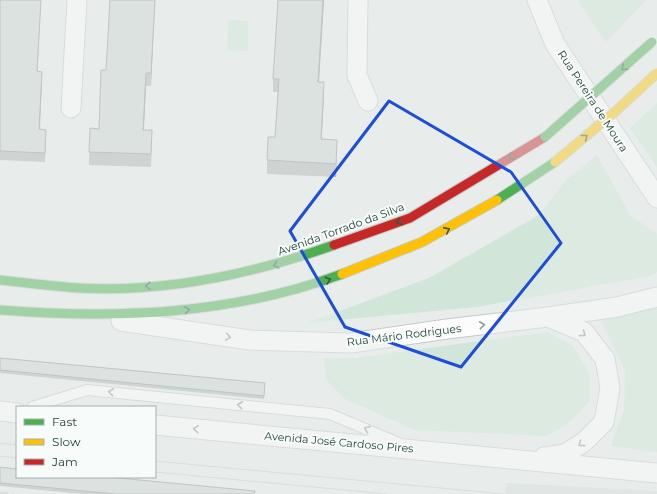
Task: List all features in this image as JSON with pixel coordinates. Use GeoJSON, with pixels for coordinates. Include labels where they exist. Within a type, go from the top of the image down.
{"type":"FeatureCollection","features":[{"type":"Feature","properties":{"kind":"main road","name":"Avenida Torrado da Silva"},"geometry":{"type":"LineString","coordinates":[[0,280],[79,288],[124,288],[231,276],[290,261],[410,218],[545,137],[655,39]]}},
{"type":"Feature","properties":{"kind":"main road"},"geometry":{"type":"LineString","coordinates":[[0,310],[78,314],[143,314],[205,308],[281,293],[334,278],[400,252],[498,202],[555,162],[618,110],[657,73]]}},
{"type":"Feature","properties":{"kind":"street"},"geometry":{"type":"LineString","coordinates":[[71,108],[76,0]]}},
{"type":"Feature","properties":{"kind":"street"},"geometry":{"type":"LineString","coordinates":[[358,0],[357,75],[368,101]]}},
{"type":"Feature","properties":{"kind":"street","name":"Rua Pereira de Moura"},"geometry":{"type":"LineString","coordinates":[[537,0],[555,44],[657,198]]}},
{"type":"Feature","properties":{"kind":"street","name":"Rua Mário Rodrigues"},"geometry":{"type":"LineString","coordinates":[[78,314],[249,340],[351,343],[617,307],[657,297]]}},
{"type":"Feature","properties":{"kind":"street","name":"Avenida José Cardoso Pires"},"geometry":{"type":"LineString","coordinates":[[524,460],[565,454],[584,442],[604,422],[610,388],[605,359],[584,332],[548,317]]}},
{"type":"Feature","properties":{"kind":"street","name":"Avenida José Cardoso Pires"},"geometry":{"type":"LineString","coordinates":[[156,425],[657,473]]}},
{"type":"Feature","properties":{"kind":"lane"},"geometry":{"type":"LineString","coordinates":[[35,406],[87,390],[330,414],[416,450]]}},
{"type":"Feature","properties":{"kind":"highlighted area"},"geometry":{"type":"Polygon","coordinates":[[[389,101],[511,172],[561,243],[461,367],[345,327],[290,231],[389,101]]]}},
{"type":"Feature","properties":{"kind":"shaded area"},"geometry":{"type":"Polygon","coordinates":[[[506,483],[657,491],[657,494],[505,494],[506,483]]]}},
{"type":"Feature","properties":{"kind":"green space"},"geometry":{"type":"Polygon","coordinates":[[[577,0],[646,0],[606,42],[577,0]]]}},
{"type":"Feature","properties":{"kind":"green space"},"geometry":{"type":"Polygon","coordinates":[[[228,20],[248,21],[248,51],[227,50],[228,20]]]}},
{"type":"Feature","properties":{"kind":"green space"},"geometry":{"type":"Polygon","coordinates":[[[657,103],[657,167],[630,128],[657,103]]]}},
{"type":"Feature","properties":{"kind":"green space"},"geometry":{"type":"Polygon","coordinates":[[[597,155],[630,215],[657,234],[657,272],[651,276],[477,307],[307,323],[429,278],[539,215],[564,182],[597,155]]]}},
{"type":"Feature","properties":{"kind":"green space"},"geometry":{"type":"Polygon","coordinates":[[[657,306],[657,452],[611,446],[624,410],[625,371],[600,319],[657,306]]]}},
{"type":"Feature","properties":{"kind":"green space"},"geometry":{"type":"Polygon","coordinates":[[[548,332],[573,346],[589,373],[590,400],[570,421],[546,436],[414,430],[345,399],[326,380],[324,359],[354,358],[548,332]]]}},
{"type":"Feature","properties":{"kind":"building"},"geometry":{"type":"Polygon","coordinates":[[[0,0],[41,0],[37,71],[42,72],[39,129],[46,130],[45,153],[0,151],[0,0]]]}},
{"type":"Feature","properties":{"kind":"building"},"geometry":{"type":"Polygon","coordinates":[[[110,0],[155,0],[151,73],[146,73],[143,130],[152,130],[151,154],[89,152],[90,128],[99,129],[101,70],[106,70],[110,0]]]}},
{"type":"Feature","properties":{"kind":"building"},"geometry":{"type":"Polygon","coordinates":[[[278,0],[323,0],[318,82],[324,82],[321,139],[337,140],[336,164],[267,160],[268,137],[275,137],[279,79],[273,79],[278,0]]]}},
{"type":"Feature","properties":{"kind":"building"},"geometry":{"type":"Polygon","coordinates":[[[0,358],[265,383],[264,396],[0,370],[0,358]]]}},
{"type":"Feature","properties":{"kind":"building"},"geometry":{"type":"Polygon","coordinates":[[[0,467],[16,469],[16,478],[118,478],[255,491],[254,494],[116,494],[0,483],[0,467]]]}},
{"type":"Feature","properties":{"kind":"tram line"},"geometry":{"type":"LineString","coordinates":[[0,443],[16,445]]}},
{"type":"Feature","properties":{"kind":"tram line"},"geometry":{"type":"LineString","coordinates":[[0,456],[16,458]]}},
{"type":"Feature","properties":{"kind":"tram line"},"geometry":{"type":"LineString","coordinates":[[156,461],[504,494]]}},
{"type":"Feature","properties":{"kind":"tram line"},"geometry":{"type":"LineString","coordinates":[[156,472],[387,494]]}},
{"type":"Feature","properties":{"kind":"railway"},"geometry":{"type":"LineString","coordinates":[[0,493],[13,494]]}},
{"type":"Feature","properties":{"kind":"traffic: fast"},"geometry":{"type":"LineString","coordinates":[[545,137],[652,42]]}},
{"type":"Feature","properties":{"kind":"traffic: fast"},"geometry":{"type":"LineString","coordinates":[[497,200],[555,162]]}},
{"type":"Feature","properties":{"kind":"traffic: fast"},"geometry":{"type":"LineString","coordinates":[[0,280],[78,288],[111,289],[176,284],[240,273],[272,265],[334,245]]}},
{"type":"Feature","properties":{"kind":"traffic: fast"},"geometry":{"type":"LineString","coordinates":[[0,310],[87,314],[173,311],[216,306],[258,298],[300,288],[342,274]]}},
{"type":"Feature","properties":{"kind":"traffic: slow"},"geometry":{"type":"LineString","coordinates":[[555,162],[617,110],[657,73]]}},
{"type":"Feature","properties":{"kind":"traffic: slow"},"geometry":{"type":"LineString","coordinates":[[342,274],[422,242],[497,200]]}},
{"type":"Feature","properties":{"kind":"traffic: jam"},"geometry":{"type":"LineString","coordinates":[[334,245],[410,218],[545,137]]}}]}
